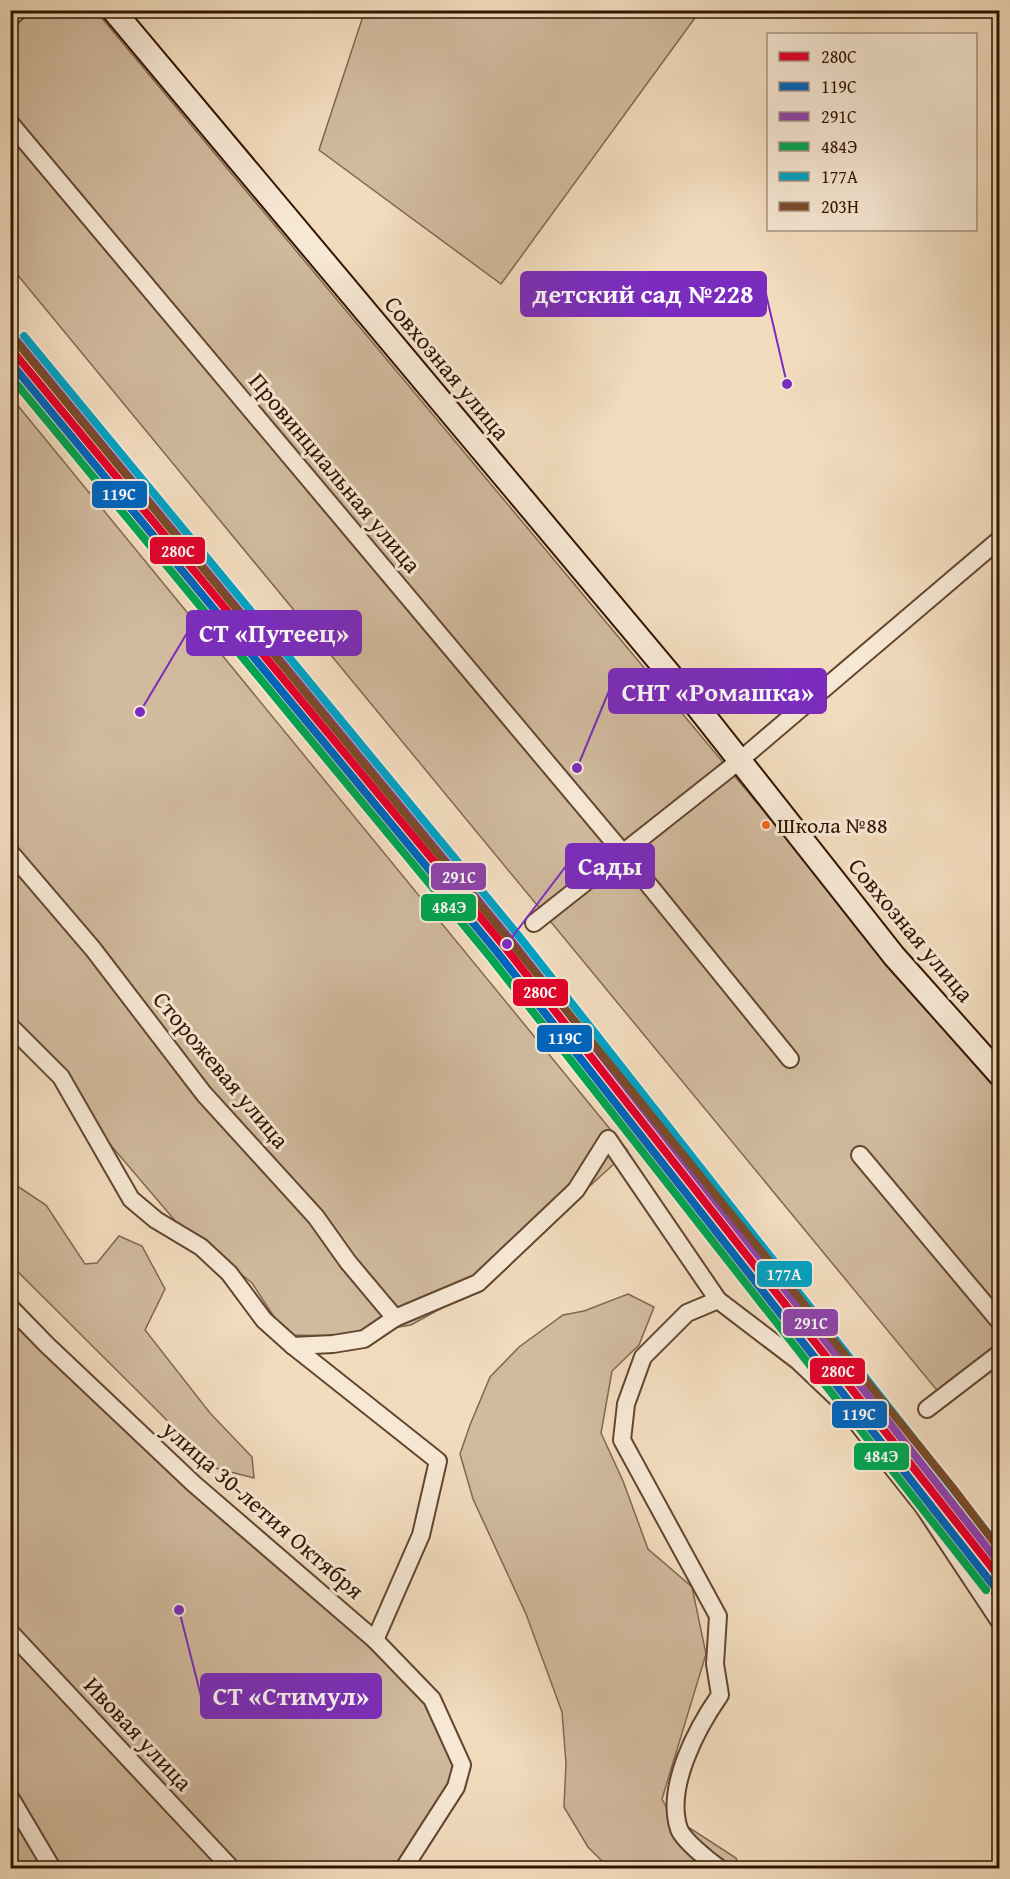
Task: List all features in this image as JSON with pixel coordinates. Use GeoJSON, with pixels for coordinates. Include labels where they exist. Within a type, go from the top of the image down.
{"type":"FeatureCollection","features":[{"type":"Feature","properties":{"kind":"street"},"geometry":{"type":"LineString","coordinates":[[10,18],[19,10]]}},
{"type":"Feature","properties":{"kind":"street","name":"Совхозная улица"},"geometry":{"type":"LineString","coordinates":[[113,10],[699,709],[894,956],[999,1075]]}},
{"type":"Feature","properties":{"kind":"street","name":"Провинциальная улица"},"geometry":{"type":"LineString","coordinates":[[10,123],[623,853],[790,1059]]}},
{"type":"Feature","properties":{"kind":"street"},"geometry":{"type":"LineString","coordinates":[[534,923],[739,761],[999,539]]}},
{"type":"Feature","properties":{"kind":"street","name":"Сторожевая улица"},"geometry":{"type":"LineString","coordinates":[[12,858],[93,949],[204,1094],[316,1217],[348,1262],[395,1318]]}},
{"type":"Feature","properties":{"kind":"street"},"geometry":{"type":"LineString","coordinates":[[10,1026],[61,1077],[131,1199],[156,1220],[201,1247],[229,1274],[264,1320],[293,1346],[438,1461],[421,1535],[375,1641]]}},
{"type":"Feature","properties":{"kind":"street"},"geometry":{"type":"LineString","coordinates":[[293,1346],[333,1344],[364,1339],[395,1318],[478,1283],[576,1190],[608,1138],[718,1300],[798,1361],[839,1400],[923,1506],[999,1622]]}},
{"type":"Feature","properties":{"kind":"street"},"geometry":{"type":"LineString","coordinates":[[860,1155],[999,1322]]}},
{"type":"Feature","properties":{"kind":"street"},"geometry":{"type":"LineString","coordinates":[[718,1300],[687,1313],[643,1357],[627,1404],[622,1440],[718,1616],[715,1664],[720,1695],[702,1721],[688,1753],[678,1787],[677,1809],[679,1831],[704,1858],[719,1869]]}},
{"type":"Feature","properties":{"kind":"street","name":"улица 30-летия Октября"},"geometry":{"type":"LineString","coordinates":[[10,1307],[194,1484],[375,1641],[432,1699],[462,1765],[456,1787],[404,1869]]}},
{"type":"Feature","properties":{"kind":"street"},"geometry":{"type":"LineString","coordinates":[[927,1409],[999,1353]]}},
{"type":"Feature","properties":{"kind":"street","name":"Ивовая улица"},"geometry":{"type":"LineString","coordinates":[[10,1632],[231,1869]]}},
{"type":"Feature","properties":{"kind":"street"},"geometry":{"type":"LineString","coordinates":[[10,1797],[52,1869]]}},
{"type":"Feature","properties":{"kind":"shaded area"},"geometry":{"type":"Polygon","coordinates":[[[365,10],[700,11],[501,284],[319,150],[365,10]]]}},
{"type":"Feature","properties":{"kind":"shaded area"},"geometry":{"type":"Polygon","coordinates":[[[10,11],[96,11],[999,1093],[999,1357],[945,1400],[11,267],[10,11]]]}},
{"type":"Feature","properties":{"kind":"shaded area"},"geometry":{"type":"Polygon","coordinates":[[[10,396],[628,1151],[480,1287],[411,1325],[344,1336],[286,1335],[252,1283],[177,1223],[11,1028],[10,396]]]}},
{"type":"Feature","properties":{"kind":"shaded area"},"geometry":{"type":"Polygon","coordinates":[[[11,1182],[46,1205],[85,1264],[97,1263],[119,1236],[142,1246],[165,1289],[145,1330],[210,1413],[252,1457],[254,1478],[215,1468],[11,1265],[11,1182]]]}},
{"type":"Feature","properties":{"kind":"shaded area"},"geometry":{"type":"Polygon","coordinates":[[[628,1294],[654,1307],[639,1345],[612,1371],[601,1433],[623,1481],[648,1549],[692,1587],[706,1654],[662,1799],[671,1816],[736,1858],[739,1868],[609,1868],[588,1847],[564,1807],[566,1763],[562,1712],[526,1614],[473,1499],[460,1454],[490,1377],[519,1347],[563,1315],[584,1311],[628,1294]]]}},
{"type":"Feature","properties":{"kind":"shaded area"},"geometry":{"type":"Polygon","coordinates":[[[10,1297],[132,1421],[389,1649],[451,1733],[460,1772],[408,1868],[11,1868],[10,1297]]]}},
{"type":"Feature","properties":{"kind":"transit line","name":"203Н"},"geometry":{"type":"LineString","coordinates":[[10,334],[510,941],[953,1488],[1000,1550]]}},
{"type":"Feature","properties":{"kind":"transit line","name":"177А"},"geometry":{"type":"LineString","coordinates":[[24,336],[518,935],[1000,1549]]}},
{"type":"Feature","properties":{"kind":"transit line","name":"291С"},"geometry":{"type":"LineString","coordinates":[[17,341],[511,940],[1000,1564]]}},
{"type":"Feature","properties":{"kind":"transit line","name":"280С"},"geometry":{"type":"LineString","coordinates":[[10,348],[504,946],[1000,1578]]}},
{"type":"Feature","properties":{"kind":"transit line","name":"119С"},"geometry":{"type":"LineString","coordinates":[[10,362],[497,952],[993,1585]]}},
{"type":"Feature","properties":{"kind":"transit line","name":"484Э"},"geometry":{"type":"LineString","coordinates":[[10,376],[490,957],[986,1590]]}},
{"type":"Feature","properties":{"kind":"place","name":"детский сад №228"},"geometry":{"type":"Point","coordinates":[787,384]}},
{"type":"Feature","properties":{"kind":"place","name":"СТ «Путеец»"},"geometry":{"type":"Point","coordinates":[140,712]}},
{"type":"Feature","properties":{"kind":"place","name":"СНТ «Ромашка»"},"geometry":{"type":"Point","coordinates":[577,768]}},
{"type":"Feature","properties":{"kind":"place","name":"Школа №88"},"geometry":{"type":"Point","coordinates":[766,825]}},
{"type":"Feature","properties":{"kind":"place","name":"Сады"},"geometry":{"type":"Point","coordinates":[507,944]}},
{"type":"Feature","properties":{"kind":"place","name":"СТ «Стимул»"},"geometry":{"type":"Point","coordinates":[179,1610]}}]}
